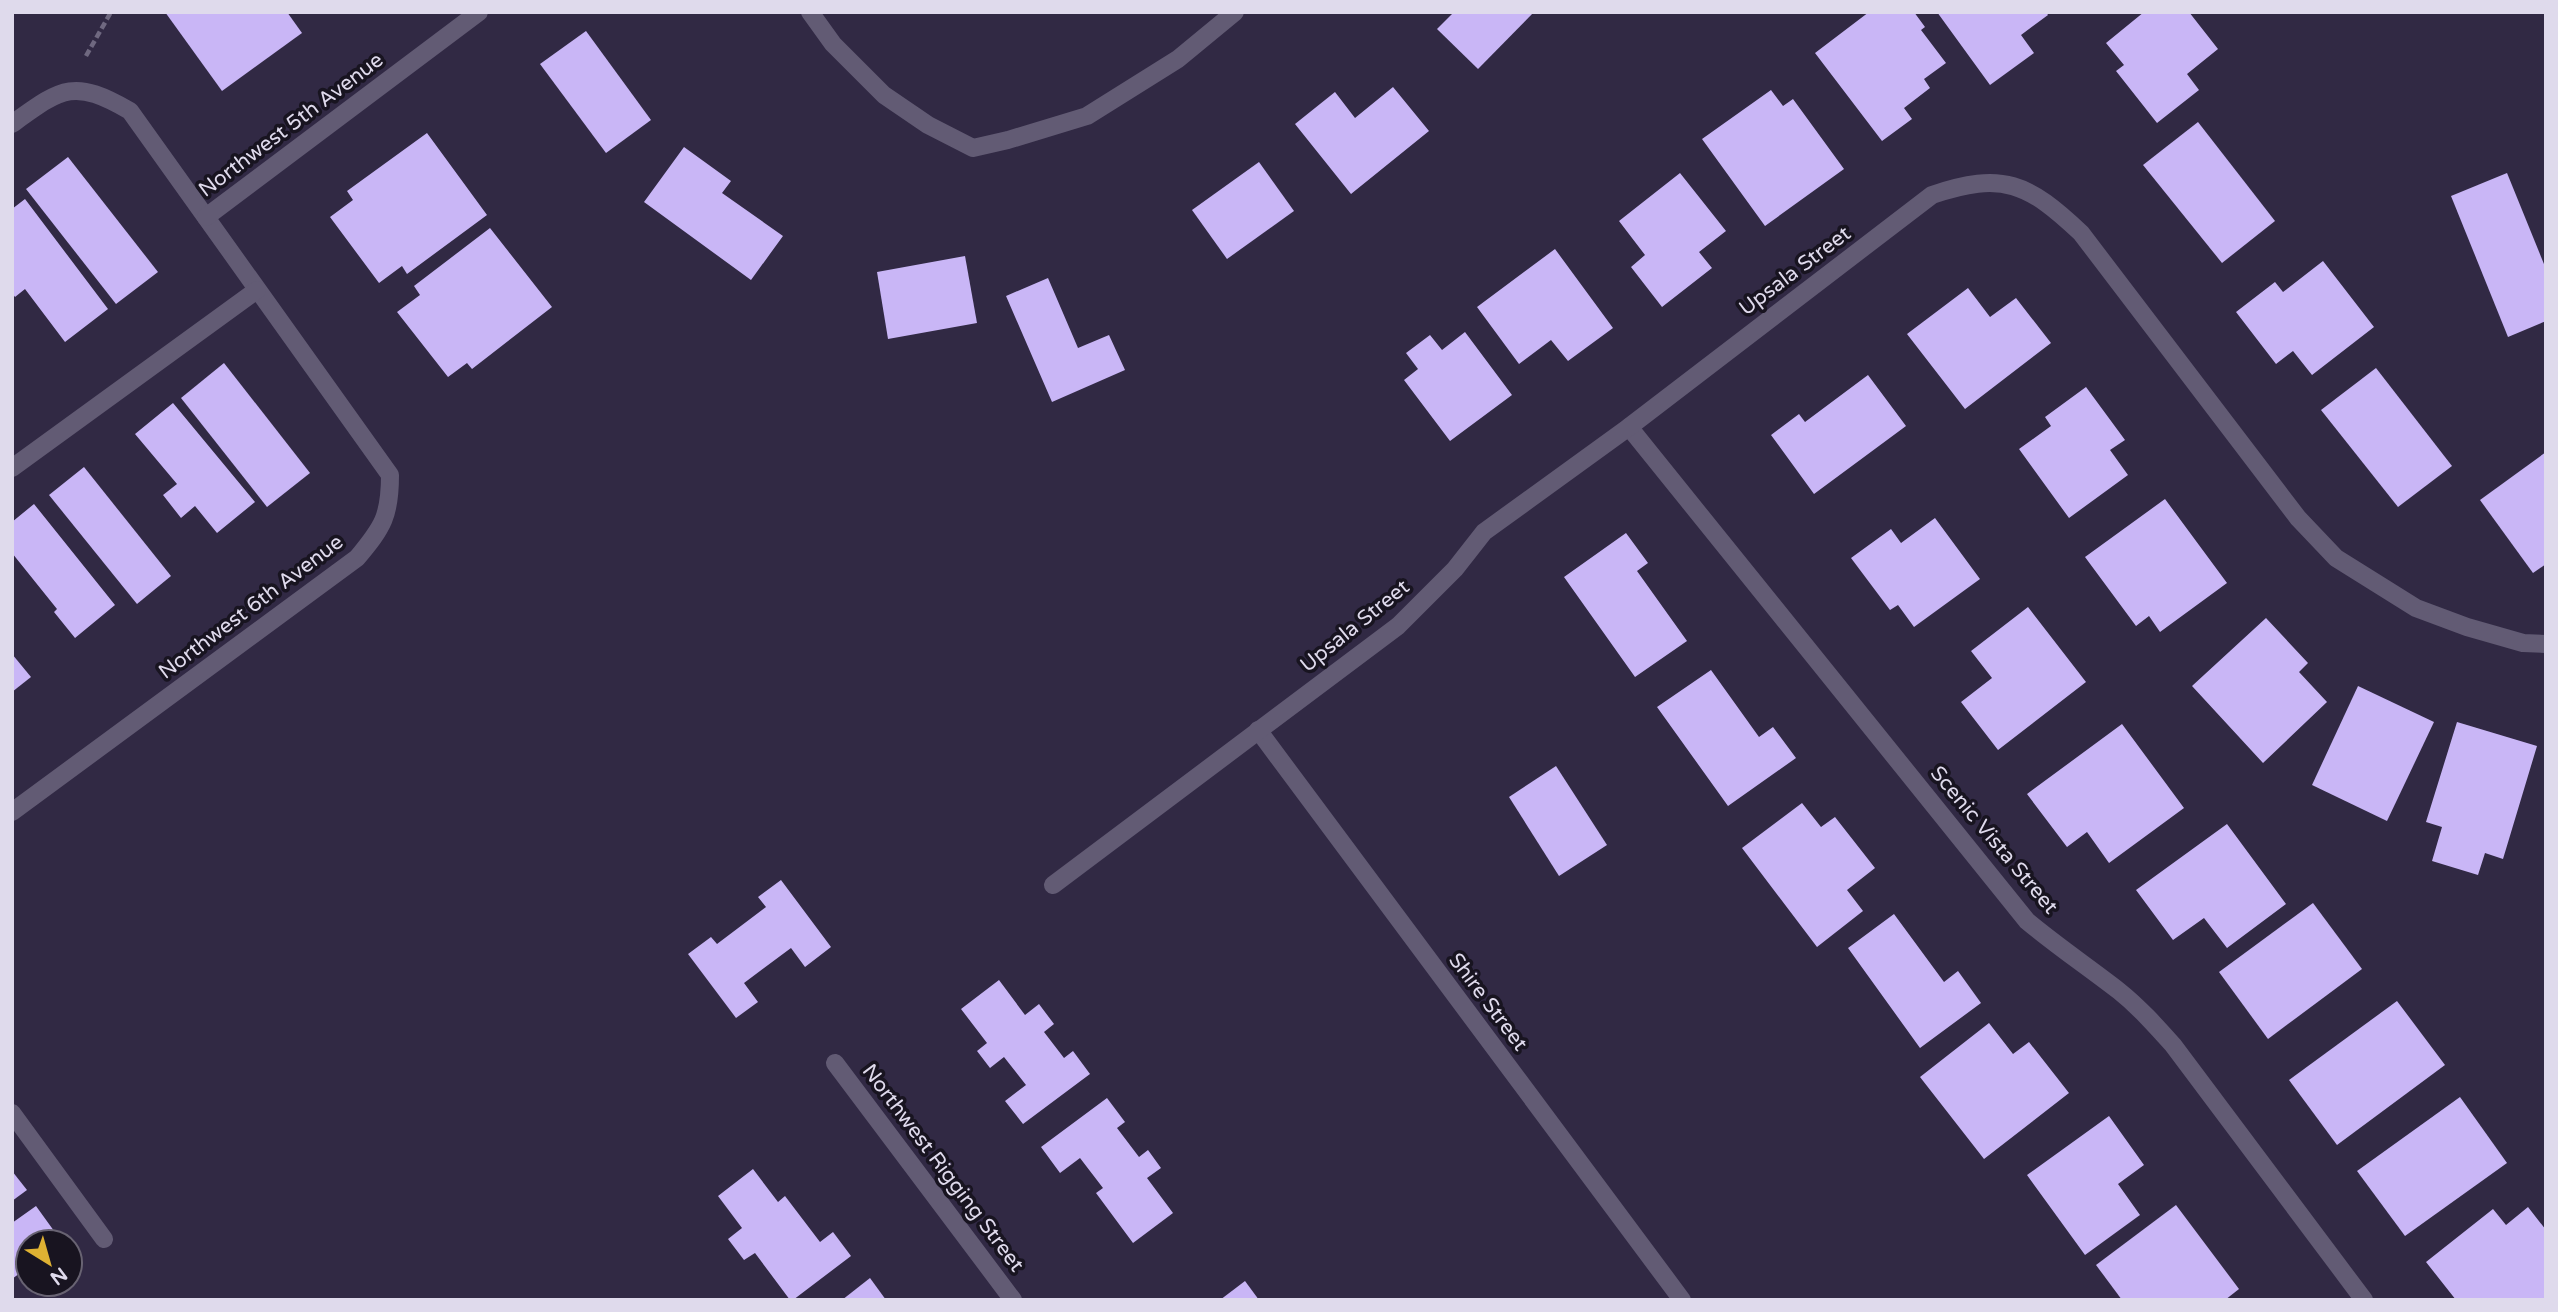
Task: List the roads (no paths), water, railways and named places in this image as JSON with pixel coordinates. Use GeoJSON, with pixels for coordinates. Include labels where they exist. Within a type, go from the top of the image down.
{"type":"FeatureCollection","features":[{"type":"Feature","properties":{"kind":"street","name":"Northwest 5th Avenue"},"geometry":{"type":"LineString","coordinates":[[12,124],[57,93],[80,91],[103,96],[130,111],[206,217],[479,12]]}},
{"type":"Feature","properties":{"kind":"street"},"geometry":{"type":"LineString","coordinates":[[810,12],[833,44],[884,96],[928,125],[973,148],[1008,141],[1087,116],[1178,60],[1235,12]]}},
{"type":"Feature","properties":{"kind":"street","name":"Upsala Street"},"geometry":{"type":"LineString","coordinates":[[1053,885],[1398,626],[1455,569],[1484,531],[1629,427],[1932,195],[1964,184],[1992,182],[2022,189],[2051,205],[2081,233],[2298,519],[2336,558],[2416,608],[2467,627],[2523,643],[2546,644]]}},
{"type":"Feature","properties":{"kind":"street","name":"Northwest 6th Avenue"},"geometry":{"type":"LineString","coordinates":[[12,812],[357,558],[377,534],[390,503],[390,475],[206,217]]}},
{"type":"Feature","properties":{"kind":"street"},"geometry":{"type":"LineString","coordinates":[[12,468],[257,290]]}},
{"type":"Feature","properties":{"kind":"street","name":"Scenic Vista Street"},"geometry":{"type":"LineString","coordinates":[[1629,427],[2027,921],[2057,947],[2121,992],[2173,1045],[2364,1300]]}},
{"type":"Feature","properties":{"kind":"street","name":"Shire Street"},"geometry":{"type":"LineString","coordinates":[[1258,730],[1682,1300]]}},
{"type":"Feature","properties":{"kind":"street","name":"Northwest Rigging Street"},"geometry":{"type":"LineString","coordinates":[[835,1063],[1013,1300]]}},
{"type":"Feature","properties":{"kind":"street"},"geometry":{"type":"LineString","coordinates":[[12,1113],[104,1238]]}}]}
